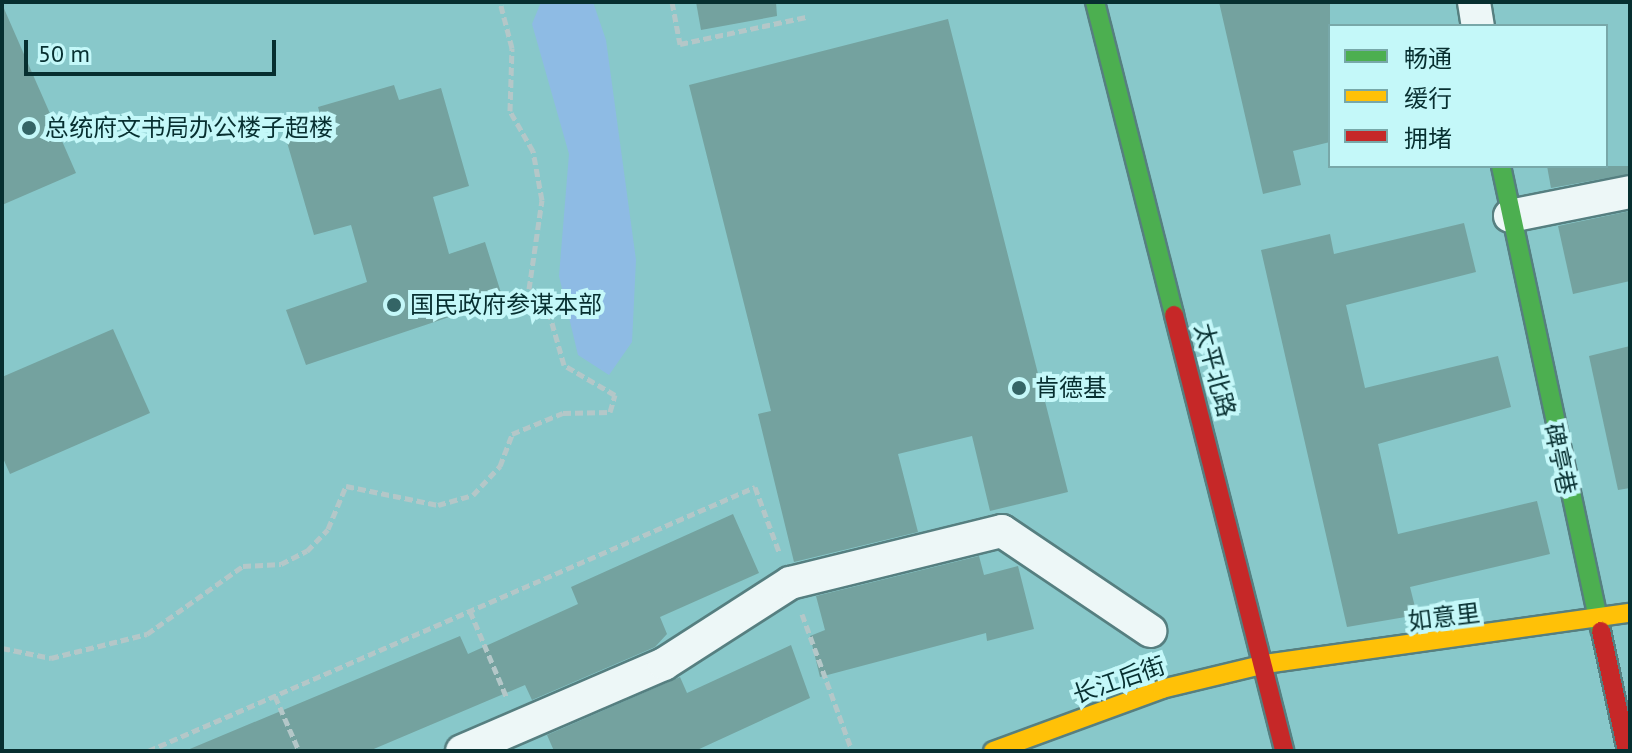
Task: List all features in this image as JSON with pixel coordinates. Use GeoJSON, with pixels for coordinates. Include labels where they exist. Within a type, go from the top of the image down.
{"type":"FeatureCollection","features":[{"type":"Feature","properties":{"kind":"street","name":"太平北路"},"geometry":{"type":"LineString","coordinates":[[1095,2],[1265,664],[1284,751]]}},
{"type":"Feature","properties":{"kind":"street"},"geometry":{"type":"LineString","coordinates":[[1474,2],[1478,24]]}},
{"type":"Feature","properties":{"kind":"street","name":"碑亭巷"},"geometry":{"type":"LineString","coordinates":[[1501,168],[1594,622],[1627,751]]}},
{"type":"Feature","properties":{"kind":"street"},"geometry":{"type":"LineString","coordinates":[[1510,216],[1630,192]]}},
{"type":"Feature","properties":{"kind":"street"},"geometry":{"type":"LineString","coordinates":[[462,751],[664,664],[790,583],[1002,531],[1150,631]]}},
{"type":"Feature","properties":{"kind":"street","name":"如意里"},"geometry":{"type":"LineString","coordinates":[[1265,664],[1594,622],[1630,613]]}},
{"type":"Feature","properties":{"kind":"street","name":"长江后街"},"geometry":{"type":"LineString","coordinates":[[993,751],[1162,689],[1265,664]]}},
{"type":"Feature","properties":{"kind":"path"},"geometry":{"type":"LineString","coordinates":[[2,648],[51,658],[147,634],[243,566],[281,564],[307,551],[328,529],[346,486],[438,505],[473,495],[500,466],[512,434],[563,413],[610,412],[615,395],[564,365],[550,316],[529,289],[542,200],[533,151],[510,111],[512,48],[500,2]]}},
{"type":"Feature","properties":{"kind":"path"},"geometry":{"type":"LineString","coordinates":[[672,2],[680,44],[806,17]]}},
{"type":"Feature","properties":{"kind":"path"},"geometry":{"type":"LineString","coordinates":[[148,751],[755,487],[852,751]]}},
{"type":"Feature","properties":{"kind":"path"},"geometry":{"type":"LineString","coordinates":[[470,611],[519,726]]}},
{"type":"Feature","properties":{"kind":"path"},"geometry":{"type":"LineString","coordinates":[[275,696],[299,751]]}},
{"type":"Feature","properties":{"kind":"water"},"geometry":{"type":"Polygon","coordinates":[[[541,2],[593,2],[606,40],[636,260],[632,342],[609,375],[578,355],[559,276],[569,154],[532,24],[541,2]]]}},
{"type":"Feature","properties":{"kind":"building"},"geometry":{"type":"Polygon","coordinates":[[[696,2],[776,2],[777,16],[701,30],[696,2]]]}},
{"type":"Feature","properties":{"kind":"building"},"geometry":{"type":"Polygon","coordinates":[[[1219,2],[1330,2],[1328,142],[1293,151],[1301,185],[1263,194],[1219,2]]]}},
{"type":"Feature","properties":{"kind":"building","name":"总统府文书局办公楼子超楼"},"geometry":{"type":"Polygon","coordinates":[[[2,4],[76,173],[2,205],[2,4]]]}},
{"type":"Feature","properties":{"kind":"building"},"geometry":{"type":"Polygon","coordinates":[[[948,19],[1068,492],[990,511],[972,436],[898,454],[918,532],[794,562],[758,414],[771,411],[689,85],[948,19]]]}},
{"type":"Feature","properties":{"kind":"building"},"geometry":{"type":"Polygon","coordinates":[[[394,85],[399,100],[441,88],[469,186],[433,197],[449,254],[485,242],[503,299],[306,365],[286,310],[367,282],[351,225],[314,235],[284,132],[322,121],[318,107],[394,85]]]}},
{"type":"Feature","properties":{"kind":"building"},"geometry":{"type":"Polygon","coordinates":[[[1630,166],[1630,174],[1551,188],[1547,168],[1630,166]]]}},
{"type":"Feature","properties":{"kind":"building"},"geometry":{"type":"Polygon","coordinates":[[[1630,211],[1630,281],[1573,294],[1558,226],[1630,211]]]}},
{"type":"Feature","properties":{"kind":"building"},"geometry":{"type":"Polygon","coordinates":[[[1464,223],[1476,272],[1346,305],[1365,388],[1498,356],[1511,407],[1378,444],[1398,534],[1537,501],[1550,554],[1410,587],[1417,615],[1347,627],[1261,250],[1330,234],[1334,254],[1464,223]]]}},
{"type":"Feature","properties":{"kind":"building"},"geometry":{"type":"Polygon","coordinates":[[[113,329],[150,413],[10,474],[2,456],[2,377],[113,329]]]}},
{"type":"Feature","properties":{"kind":"building"},"geometry":{"type":"Polygon","coordinates":[[[1630,346],[1630,488],[1618,490],[1589,356],[1630,346]]]}},
{"type":"Feature","properties":{"kind":"building"},"geometry":{"type":"Polygon","coordinates":[[[733,514],[759,573],[660,617],[667,634],[655,647],[532,700],[525,685],[369,751],[185,751],[460,636],[468,654],[578,604],[571,587],[733,514]]]}},
{"type":"Feature","properties":{"kind":"building"},"geometry":{"type":"Polygon","coordinates":[[[979,556],[984,575],[1018,566],[1034,629],[987,641],[986,633],[820,677],[810,636],[825,630],[816,596],[979,556]]]}},
{"type":"Feature","properties":{"kind":"building"},"geometry":{"type":"Polygon","coordinates":[[[791,645],[810,698],[695,751],[554,751],[547,735],[680,677],[687,693],[791,645]]]}},
{"type":"Feature","properties":{"kind":"traffic: fast"},"geometry":{"type":"LineString","coordinates":[[1095,2],[1174,315]]}},
{"type":"Feature","properties":{"kind":"traffic: fast"},"geometry":{"type":"LineString","coordinates":[[1501,168],[1601,631]]}},
{"type":"Feature","properties":{"kind":"traffic: slow"},"geometry":{"type":"LineString","coordinates":[[993,751],[1162,689],[1265,664],[1630,613]]}},
{"type":"Feature","properties":{"kind":"traffic: jam"},"geometry":{"type":"LineString","coordinates":[[1174,315],[1284,751]]}},
{"type":"Feature","properties":{"kind":"traffic: jam"},"geometry":{"type":"LineString","coordinates":[[1601,631],[1627,751]]}},
{"type":"Feature","properties":{"kind":"place","name":"总统府文书局办公楼子超楼"},"geometry":{"type":"Point","coordinates":[29,128]}},
{"type":"Feature","properties":{"kind":"place","name":"国民政府参谋本部"},"geometry":{"type":"Point","coordinates":[394,305]}},
{"type":"Feature","properties":{"kind":"place","name":"肯德基"},"geometry":{"type":"Point","coordinates":[1019,388]}}]}
